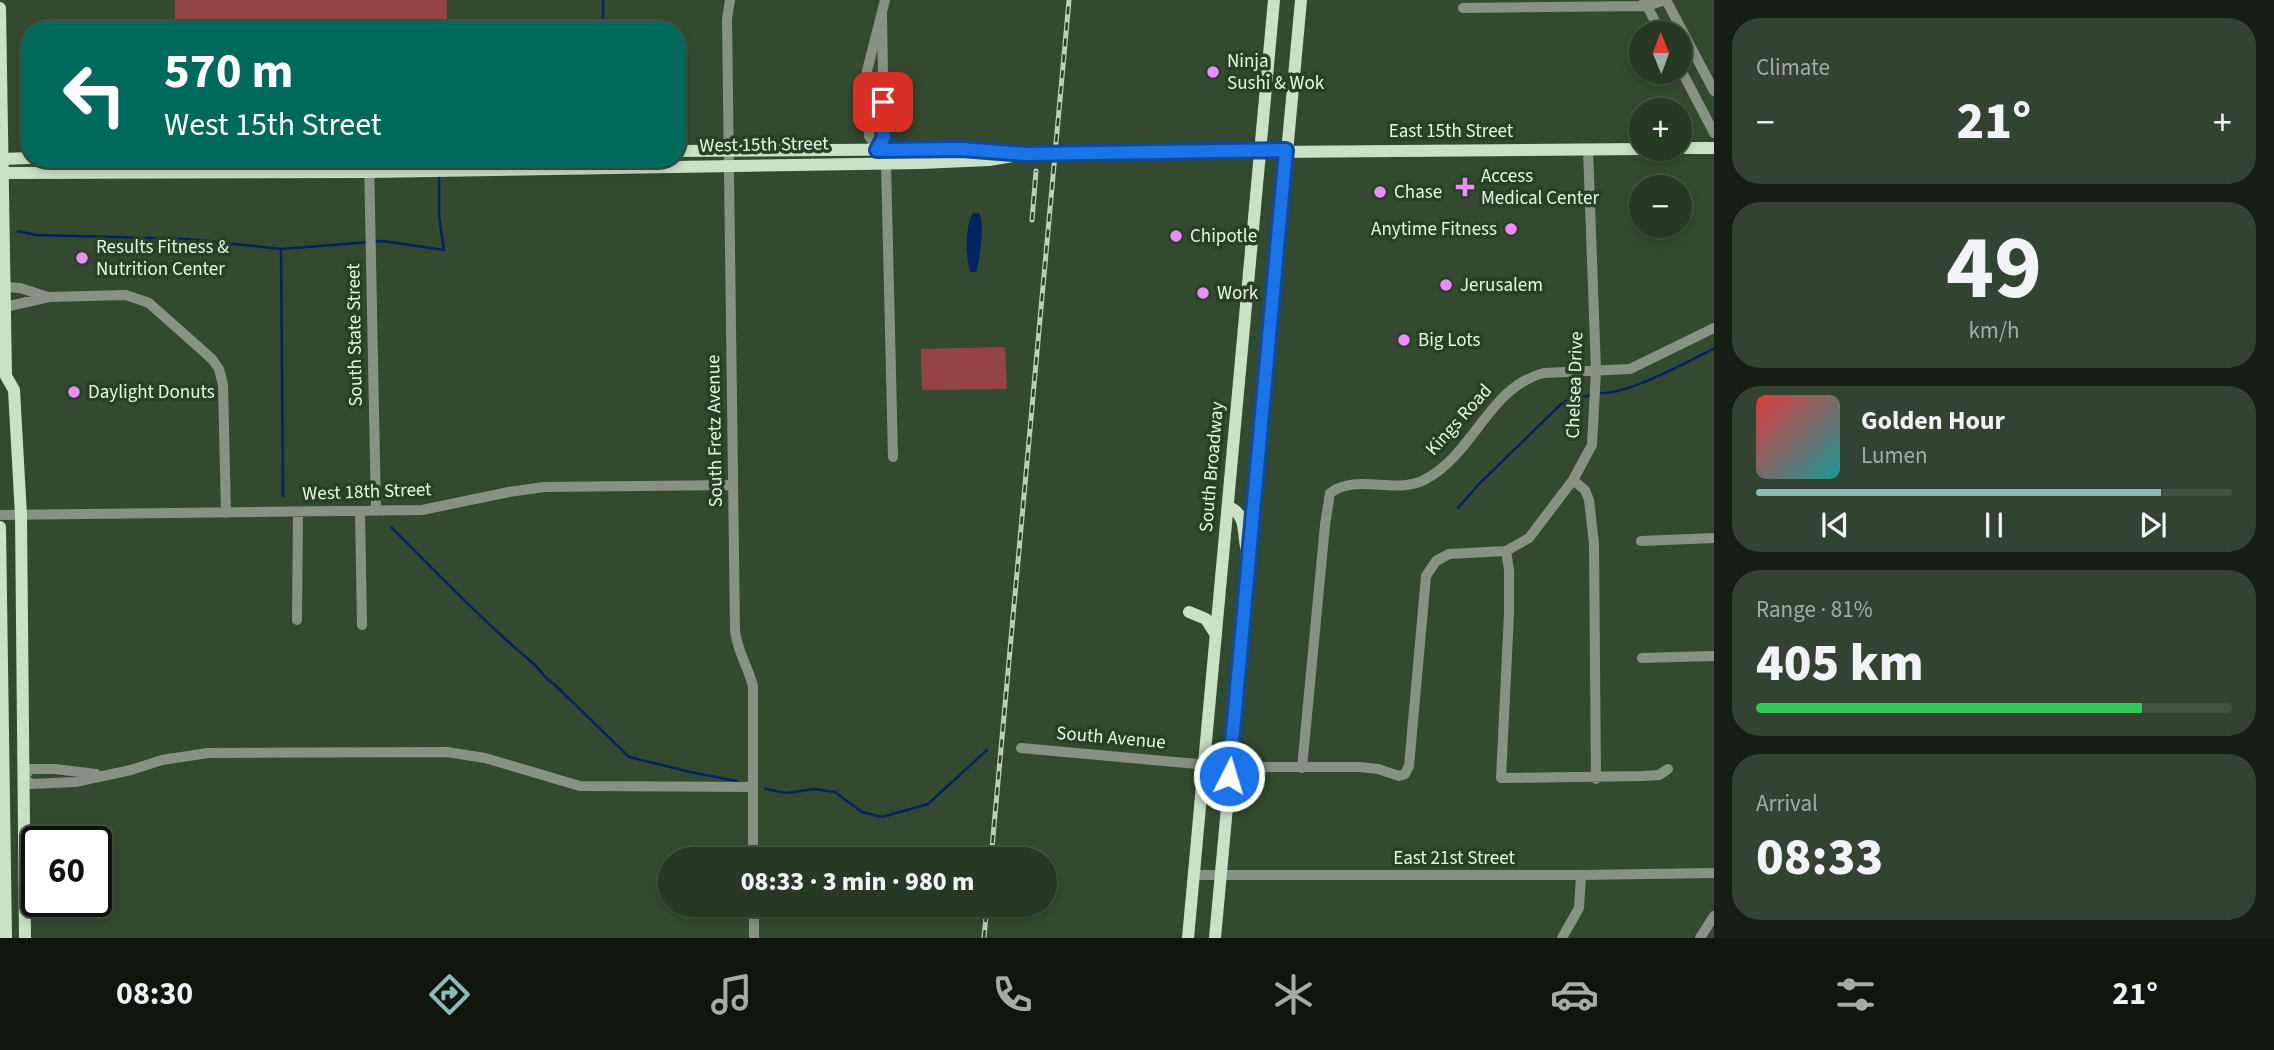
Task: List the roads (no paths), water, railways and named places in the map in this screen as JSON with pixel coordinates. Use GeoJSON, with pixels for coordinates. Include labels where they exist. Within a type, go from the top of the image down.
{"type":"FeatureCollection","features":[{"type":"Feature","properties":{"kind":"main road","name":"South Broadway"},"geometry":{"type":"LineString","coordinates":[[1188,938],[1274,0]]}},
{"type":"Feature","properties":{"kind":"main road"},"geometry":{"type":"LineString","coordinates":[[1215,938],[1301,0]]}},
{"type":"Feature","properties":{"kind":"main road"},"geometry":{"type":"LineString","coordinates":[[0,8],[5,287],[2,373],[14,390],[20,515],[25,938]]}},
{"type":"Feature","properties":{"kind":"main road"},"geometry":{"type":"LineString","coordinates":[[1692,148],[1714,148]]}},
{"type":"Feature","properties":{"kind":"main road","name":"West 15th Street"},"geometry":{"type":"LineString","coordinates":[[686,151],[962,149],[1025,154],[1260,151]]}},
{"type":"Feature","properties":{"kind":"main road","name":"East 15th Street"},"geometry":{"type":"LineString","coordinates":[[1260,151],[1629,149]]}},
{"type":"Feature","properties":{"kind":"main road"},"geometry":{"type":"LineString","coordinates":[[877,150],[886,163]]}},
{"type":"Feature","properties":{"kind":"main road","name":"West 15th Street"},"geometry":{"type":"LineString","coordinates":[[686,165],[989,160],[1025,154]]}},
{"type":"Feature","properties":{"kind":"main road"},"geometry":{"type":"LineString","coordinates":[[1,159],[21,159]]}},
{"type":"Feature","properties":{"kind":"main road","name":"West 15th Street"},"geometry":{"type":"LineString","coordinates":[[2,173],[232,168]]}},
{"type":"Feature","properties":{"kind":"main road"},"geometry":{"type":"LineString","coordinates":[[1228,507],[1242,517],[1248,565]]}},
{"type":"Feature","properties":{"kind":"main road"},"geometry":{"type":"LineString","coordinates":[[0,527],[1,777],[6,938]]}},
{"type":"Feature","properties":{"kind":"main road"},"geometry":{"type":"LineString","coordinates":[[1216,635],[1210,623],[1189,612],[1204,609],[1220,598]]}},
{"type":"Feature","properties":{"kind":"street","name":"South Fretz Avenue"},"geometry":{"type":"LineString","coordinates":[[730,0],[727,19],[728,165],[736,639],[753,686],[754,847]]}},
{"type":"Feature","properties":{"kind":"street"},"geometry":{"type":"LineString","coordinates":[[877,150],[869,136],[867,71],[886,0]]}},
{"type":"Feature","properties":{"kind":"street"},"geometry":{"type":"LineString","coordinates":[[1463,8],[1645,3],[1665,0],[1714,91]]}},
{"type":"Feature","properties":{"kind":"street"},"geometry":{"type":"LineString","coordinates":[[1645,3],[1655,21]]}},
{"type":"Feature","properties":{"kind":"street"},"geometry":{"type":"LineString","coordinates":[[877,150],[884,137],[882,13]]}},
{"type":"Feature","properties":{"kind":"street"},"geometry":{"type":"LineString","coordinates":[[1688,84],[1714,133]]}},
{"type":"Feature","properties":{"kind":"street","name":"Chelsea Drive"},"geometry":{"type":"LineString","coordinates":[[1506,551],[1529,538],[1573,480],[1592,444],[1596,371],[1588,149]]}},
{"type":"Feature","properties":{"kind":"street"},"geometry":{"type":"LineString","coordinates":[[886,163],[893,457]]}},
{"type":"Feature","properties":{"kind":"street","name":"South State Street"},"geometry":{"type":"LineString","coordinates":[[370,168],[376,511]]}},
{"type":"Feature","properties":{"kind":"street"},"geometry":{"type":"LineString","coordinates":[[5,287],[20,288],[49,297]]}},
{"type":"Feature","properties":{"kind":"street"},"geometry":{"type":"LineString","coordinates":[[5,307],[49,297],[126,295],[138,298],[149,303],[212,359],[219,369],[223,385],[226,513]]}},
{"type":"Feature","properties":{"kind":"street","name":"Kings Road"},"geometry":{"type":"LineString","coordinates":[[1302,768],[1327,504],[1331,493],[1340,485],[1399,486],[1423,481],[1446,465],[1502,397],[1531,377],[1544,373],[1630,369],[1714,328]]}},
{"type":"Feature","properties":{"kind":"street"},"geometry":{"type":"LineString","coordinates":[[1573,480],[1585,490],[1589,500],[1594,544],[1596,779]]}},
{"type":"Feature","properties":{"kind":"street","name":"West 18th Street"},"geometry":{"type":"LineString","coordinates":[[0,515],[376,511],[439,508],[544,487],[733,485]]}},
{"type":"Feature","properties":{"kind":"street"},"geometry":{"type":"LineString","coordinates":[[359,511],[362,625]]}},
{"type":"Feature","properties":{"kind":"street"},"geometry":{"type":"LineString","coordinates":[[297,620],[298,512]]}},
{"type":"Feature","properties":{"kind":"street"},"geometry":{"type":"LineString","coordinates":[[1641,541],[1714,538]]}},
{"type":"Feature","properties":{"kind":"street"},"geometry":{"type":"LineString","coordinates":[[1506,551],[1509,570],[1501,778],[1596,779],[1659,775],[1668,769]]}},
{"type":"Feature","properties":{"kind":"street","name":"South Avenue"},"geometry":{"type":"LineString","coordinates":[[1021,748],[1230,767],[1360,767],[1399,776],[1405,774],[1409,766],[1426,576],[1436,561],[1449,554],[1506,551]]}},
{"type":"Feature","properties":{"kind":"street"},"geometry":{"type":"LineString","coordinates":[[1642,658],[1714,656]]}},
{"type":"Feature","properties":{"kind":"street"},"geometry":{"type":"LineString","coordinates":[[1,777],[23,778],[31,783],[75,782],[162,760],[208,753],[447,752],[485,758],[580,786],[753,787]]}},
{"type":"Feature","properties":{"kind":"street","name":"East 21st Street"},"geometry":{"type":"LineString","coordinates":[[1194,875],[1714,873]]}},
{"type":"Feature","properties":{"kind":"street"},"geometry":{"type":"LineString","coordinates":[[1562,938],[1579,908],[1581,875]]}},
{"type":"Feature","properties":{"kind":"street"},"geometry":{"type":"LineString","coordinates":[[1700,938],[1714,916]]}},
{"type":"Feature","properties":{"kind":"street"},"geometry":{"type":"LineString","coordinates":[[754,917],[754,938]]}},
{"type":"Feature","properties":{"kind":"water"},"geometry":{"type":"Polygon","coordinates":[[[973,213],[979,213],[982,224],[976,272],[971,272],[967,252],[968,225],[973,213]]]}},
{"type":"Feature","properties":{"kind":"waterway"},"geometry":{"type":"LineString","coordinates":[[601,21],[603,0]]}},
{"type":"Feature","properties":{"kind":"waterway"},"geometry":{"type":"LineString","coordinates":[[18,231],[36,235],[188,239],[281,249],[383,241],[444,250],[439,217],[439,176]]}},
{"type":"Feature","properties":{"kind":"waterway"},"geometry":{"type":"LineString","coordinates":[[281,249],[283,496]]}},
{"type":"Feature","properties":{"kind":"waterway"},"geometry":{"type":"LineString","coordinates":[[1598,393],[1610,393],[1640,384],[1714,349]]}},
{"type":"Feature","properties":{"kind":"waterway"},"geometry":{"type":"LineString","coordinates":[[1458,508],[1559,406],[1567,400],[1592,395]]}},
{"type":"Feature","properties":{"kind":"waterway"},"geometry":{"type":"LineString","coordinates":[[391,527],[479,615],[535,665],[629,757],[737,781]]}},
{"type":"Feature","properties":{"kind":"waterway"},"geometry":{"type":"LineString","coordinates":[[765,789],[787,793],[814,789],[835,792],[862,812],[882,817],[928,804],[987,750]]}},
{"type":"Feature","properties":{"kind":"railway"},"geometry":{"type":"LineString","coordinates":[[992,847],[1069,0]]}},
{"type":"Feature","properties":{"kind":"railway"},"geometry":{"type":"LineString","coordinates":[[1032,220],[1036,171]]}},
{"type":"Feature","properties":{"kind":"railway"},"geometry":{"type":"LineString","coordinates":[[984,938],[986,917]]}},
{"type":"Feature","properties":{"kind":"place","name":"Ninja Sushi & Wok"},"geometry":{"type":"Point","coordinates":[1213,72]}},
{"type":"Feature","properties":{"kind":"place","name":"Access Medical Center"},"geometry":{"type":"Point","coordinates":[1465,187]}},
{"type":"Feature","properties":{"kind":"place","name":"Chase"},"geometry":{"type":"Point","coordinates":[1380,192]}},
{"type":"Feature","properties":{"kind":"place","name":"Anytime Fitness"},"geometry":{"type":"Point","coordinates":[1511,229]}},
{"type":"Feature","properties":{"kind":"place","name":"Chipotle"},"geometry":{"type":"Point","coordinates":[1176,236]}},
{"type":"Feature","properties":{"kind":"place","name":"Results Fitness & Nutrition Center"},"geometry":{"type":"Point","coordinates":[82,258]}},
{"type":"Feature","properties":{"kind":"place","name":"Jerusalem"},"geometry":{"type":"Point","coordinates":[1446,285]}},
{"type":"Feature","properties":{"kind":"place","name":"Work"},"geometry":{"type":"Point","coordinates":[1203,293]}},
{"type":"Feature","properties":{"kind":"place","name":"Big Lots"},"geometry":{"type":"Point","coordinates":[1404,340]}},
{"type":"Feature","properties":{"kind":"place","name":"Daylight Donuts"},"geometry":{"type":"Point","coordinates":[74,392]}}]}
